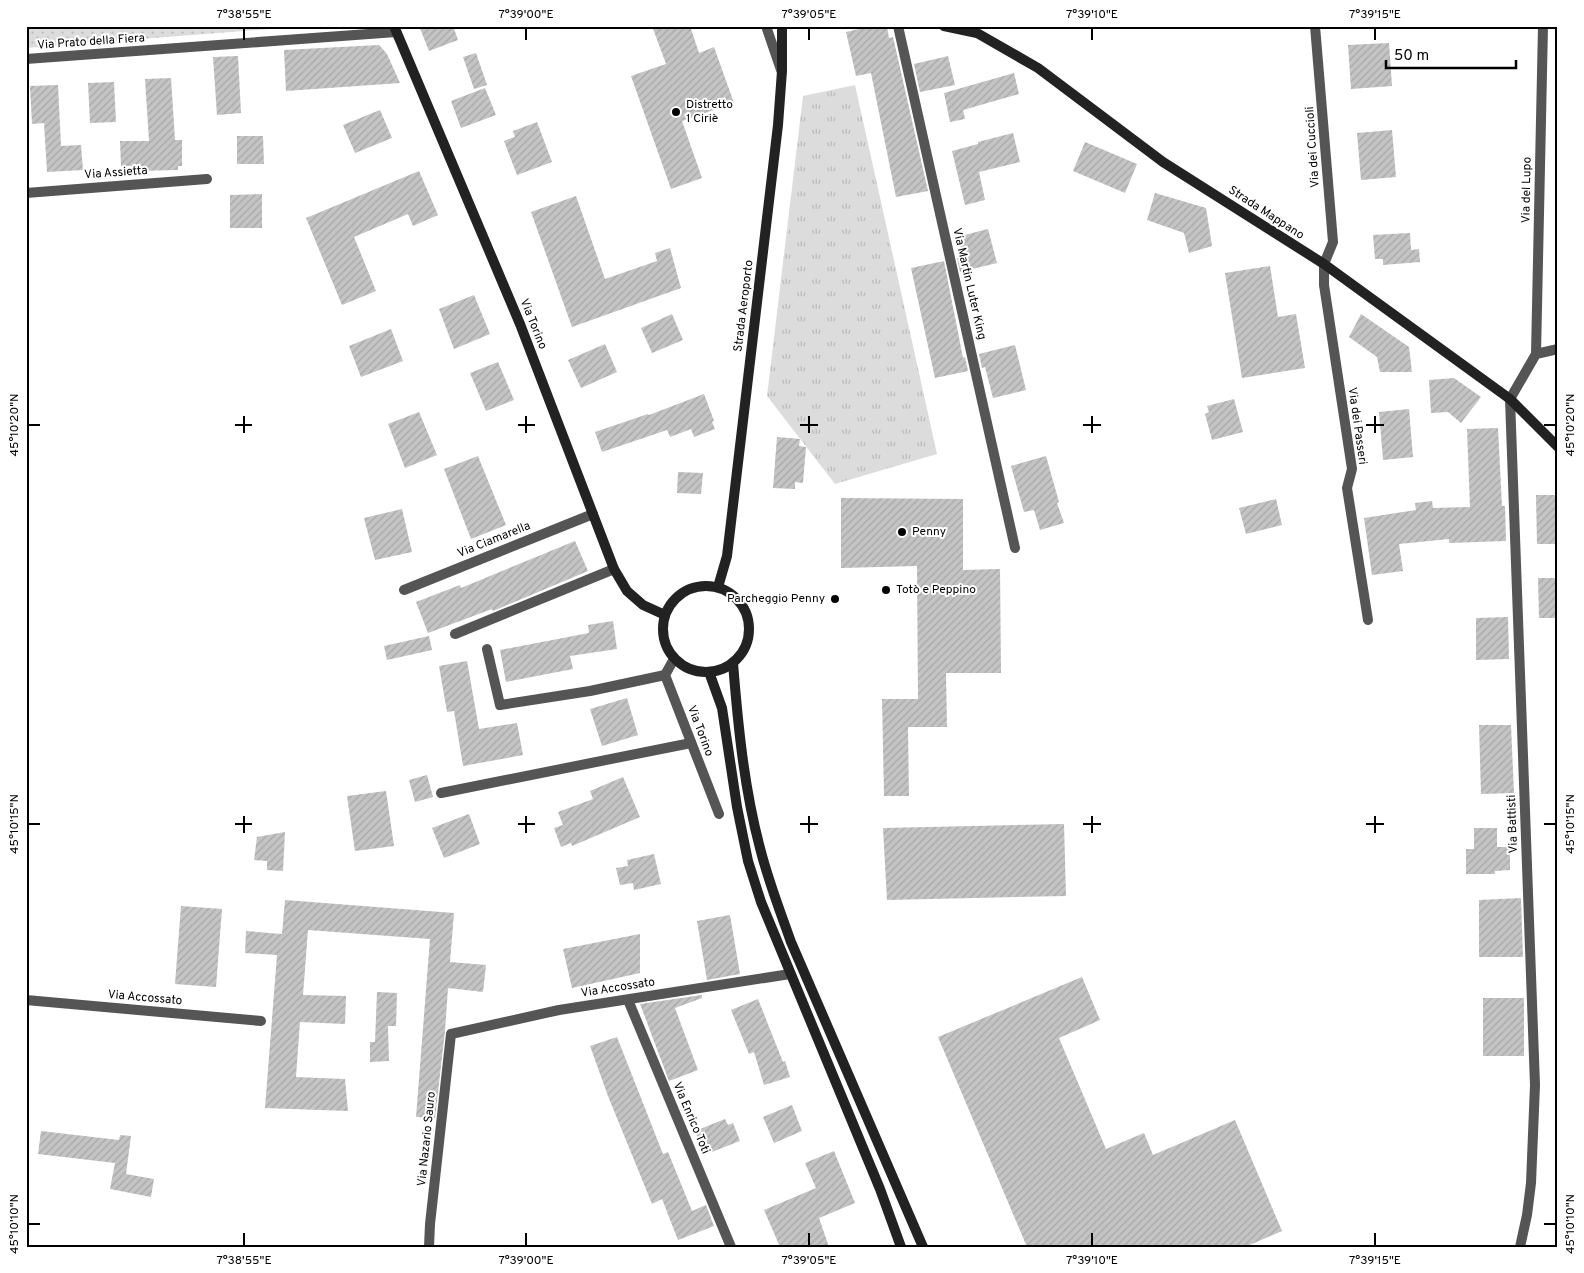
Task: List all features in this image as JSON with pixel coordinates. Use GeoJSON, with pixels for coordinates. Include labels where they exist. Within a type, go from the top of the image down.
{"type":"FeatureCollection","features":[{"type":"Feature","properties":{"kind":"main road","name":"Strada Aeroporto"},"geometry":{"type":"LineString","coordinates":[[718,587],[727,556],[777,135],[782,70],[782,26]]}},
{"type":"Feature","properties":{"kind":"main road","name":"Strada Mappano"},"geometry":{"type":"LineString","coordinates":[[944,26],[977,33],[1038,68],[1163,162],[1324,264],[1510,399],[1558,447]]}},
{"type":"Feature","properties":{"kind":"main road","name":"Via Torino"},"geometry":{"type":"LineString","coordinates":[[395,29],[520,324],[614,569],[627,591],[644,605],[665,615]]}},
{"type":"Feature","properties":{"kind":"main road"},"geometry":{"type":"LineString","coordinates":[[704,586],[718,587],[729,592],[746,611],[749,635],[746,646],[741,656],[722,670],[709,672],[690,669],[674,659],[666,646],[663,630],[665,615],[671,604],[680,594],[692,588],[704,586]]}},
{"type":"Feature","properties":{"kind":"main road"},"geometry":{"type":"LineString","coordinates":[[733,663],[738,720],[750,798],[759,847],[772,891],[792,942],[924,1247]]}},
{"type":"Feature","properties":{"kind":"main road"},"geometry":{"type":"LineString","coordinates":[[709,672],[722,708],[737,808],[748,861],[761,902],[880,1189],[901,1247]]}},
{"type":"Feature","properties":{"kind":"street"},"geometry":{"type":"LineString","coordinates":[[766,26],[782,70]]}},
{"type":"Feature","properties":{"kind":"street","name":"Via Martin Luter King"},"geometry":{"type":"LineString","coordinates":[[898,26],[1015,548]]}},
{"type":"Feature","properties":{"kind":"street","name":"Via dei Cuccioli"},"geometry":{"type":"LineString","coordinates":[[1315,26],[1333,242],[1324,264]]}},
{"type":"Feature","properties":{"kind":"street","name":"Via del Lupo"},"geometry":{"type":"LineString","coordinates":[[1510,399],[1536,354],[1543,26]]}},
{"type":"Feature","properties":{"kind":"street","name":"Via Prato della Fiera"},"geometry":{"type":"LineString","coordinates":[[26,60],[395,29]]}},
{"type":"Feature","properties":{"kind":"street","name":"Via Assietta"},"geometry":{"type":"LineString","coordinates":[[26,192],[207,179]]}},
{"type":"Feature","properties":{"kind":"street","name":"Via dei Passeri"},"geometry":{"type":"LineString","coordinates":[[1324,264],[1324,285],[1352,469],[1346,488],[1368,620]]}},
{"type":"Feature","properties":{"kind":"street"},"geometry":{"type":"LineString","coordinates":[[1536,354],[1558,349]]}},
{"type":"Feature","properties":{"kind":"street","name":"Via Battisti"},"geometry":{"type":"LineString","coordinates":[[1510,399],[1535,1085],[1532,1183],[1520,1247]]}},
{"type":"Feature","properties":{"kind":"street","name":"Via Ciamarella"},"geometry":{"type":"LineString","coordinates":[[404,590],[593,514]]}},
{"type":"Feature","properties":{"kind":"street"},"geometry":{"type":"LineString","coordinates":[[455,634],[614,569]]}},
{"type":"Feature","properties":{"kind":"street"},"geometry":{"type":"LineString","coordinates":[[487,649],[500,705],[590,691],[665,675],[674,659]]}},
{"type":"Feature","properties":{"kind":"street","name":"Via Torino"},"geometry":{"type":"LineString","coordinates":[[665,675],[719,814]]}},
{"type":"Feature","properties":{"kind":"street"},"geometry":{"type":"LineString","coordinates":[[441,793],[691,743]]}},
{"type":"Feature","properties":{"kind":"street","name":"Via Accossato"},"geometry":{"type":"LineString","coordinates":[[451,1034],[559,1010],[790,974]]}},
{"type":"Feature","properties":{"kind":"street","name":"Via Accossato"},"geometry":{"type":"LineString","coordinates":[[26,1000],[261,1021]]}},
{"type":"Feature","properties":{"kind":"street","name":"Via Enrico Toti"},"geometry":{"type":"LineString","coordinates":[[628,1000],[731,1247]]}},
{"type":"Feature","properties":{"kind":"street","name":"Via Nazario Sauro"},"geometry":{"type":"LineString","coordinates":[[429,1247],[451,1034]]}},
{"type":"Feature","properties":{"kind":"green space"},"geometry":{"type":"Polygon","coordinates":[[[26,26],[307,26],[26,48],[26,26]]]}},
{"type":"Feature","properties":{"kind":"green space"},"geometry":{"type":"Polygon","coordinates":[[[855,85],[937,454],[835,484],[767,396],[803,96],[855,85]]]}},
{"type":"Feature","properties":{"kind":"building"},"geometry":{"type":"Polygon","coordinates":[[[419,26],[453,26],[458,40],[429,51],[419,26]]]}},
{"type":"Feature","properties":{"kind":"building","name":"Distretto 1 Ciriè"},"geometry":{"type":"Polygon","coordinates":[[[652,26],[690,26],[699,53],[714,47],[734,103],[682,121],[702,178],[671,189],[631,76],[666,64],[652,26]]]}},
{"type":"Feature","properties":{"kind":"building"},"geometry":{"type":"Polygon","coordinates":[[[872,26],[887,26],[889,38],[893,37],[928,191],[896,197],[871,73],[856,76],[846,32],[872,26]]]}},
{"type":"Feature","properties":{"kind":"building"},"geometry":{"type":"Polygon","coordinates":[[[1389,43],[1392,86],[1351,89],[1348,45],[1389,43]]]}},
{"type":"Feature","properties":{"kind":"building"},"geometry":{"type":"Polygon","coordinates":[[[379,45],[387,54],[400,83],[286,91],[284,50],[379,45]]]}},
{"type":"Feature","properties":{"kind":"building"},"geometry":{"type":"Polygon","coordinates":[[[476,53],[487,85],[474,89],[463,57],[476,53]]]}},
{"type":"Feature","properties":{"kind":"building"},"geometry":{"type":"Polygon","coordinates":[[[238,56],[241,113],[217,115],[213,57],[238,56]]]}},
{"type":"Feature","properties":{"kind":"building"},"geometry":{"type":"Polygon","coordinates":[[[948,56],[955,85],[920,92],[914,64],[948,56]]]}},
{"type":"Feature","properties":{"kind":"building"},"geometry":{"type":"Polygon","coordinates":[[[1014,73],[1019,94],[963,110],[965,119],[950,122],[944,93],[1014,73]]]}},
{"type":"Feature","properties":{"kind":"building"},"geometry":{"type":"Polygon","coordinates":[[[171,78],[175,140],[182,140],[182,166],[178,166],[178,170],[133,171],[133,166],[121,166],[120,141],[149,141],[145,79],[171,78]]]}},
{"type":"Feature","properties":{"kind":"building"},"geometry":{"type":"Polygon","coordinates":[[[114,82],[116,122],[90,123],[88,83],[114,82]]]}},
{"type":"Feature","properties":{"kind":"building"},"geometry":{"type":"Polygon","coordinates":[[[58,85],[61,146],[81,145],[83,170],[47,172],[44,123],[32,124],[30,86],[58,85]]]}},
{"type":"Feature","properties":{"kind":"building"},"geometry":{"type":"Polygon","coordinates":[[[485,88],[496,115],[461,128],[451,101],[485,88]]]}},
{"type":"Feature","properties":{"kind":"building"},"geometry":{"type":"Polygon","coordinates":[[[380,110],[392,138],[355,153],[343,125],[380,110]]]}},
{"type":"Feature","properties":{"kind":"building"},"geometry":{"type":"Polygon","coordinates":[[[537,122],[552,162],[517,175],[504,141],[515,137],[513,131],[537,122]]]}},
{"type":"Feature","properties":{"kind":"building"},"geometry":{"type":"Polygon","coordinates":[[[1392,130],[1396,177],[1361,180],[1357,133],[1392,130]]]}},
{"type":"Feature","properties":{"kind":"building"},"geometry":{"type":"Polygon","coordinates":[[[1013,133],[1020,162],[979,172],[985,200],[965,205],[952,151],[1013,133]]]}},
{"type":"Feature","properties":{"kind":"building"},"geometry":{"type":"Polygon","coordinates":[[[237,136],[263,136],[264,164],[237,164],[237,136]]]}},
{"type":"Feature","properties":{"kind":"building"},"geometry":{"type":"Polygon","coordinates":[[[1085,142],[1137,164],[1125,193],[1073,171],[1085,142]]]}},
{"type":"Feature","properties":{"kind":"building"},"geometry":{"type":"Polygon","coordinates":[[[419,171],[438,215],[413,226],[408,214],[354,237],[376,291],[342,305],[306,218],[419,171]]]}},
{"type":"Feature","properties":{"kind":"building"},"geometry":{"type":"Polygon","coordinates":[[[1155,193],[1206,208],[1212,246],[1189,253],[1184,233],[1147,220],[1155,193]]]}},
{"type":"Feature","properties":{"kind":"building"},"geometry":{"type":"Polygon","coordinates":[[[262,194],[262,228],[230,228],[230,195],[262,194]]]}},
{"type":"Feature","properties":{"kind":"building"},"geometry":{"type":"Polygon","coordinates":[[[576,196],[605,279],[657,261],[655,253],[670,248],[681,288],[572,327],[531,212],[576,196]]]}},
{"type":"Feature","properties":{"kind":"building"},"geometry":{"type":"Polygon","coordinates":[[[988,229],[997,263],[960,272],[957,258],[962,257],[957,237],[988,229]]]}},
{"type":"Feature","properties":{"kind":"building"},"geometry":{"type":"Polygon","coordinates":[[[1410,233],[1411,250],[1419,249],[1420,262],[1383,265],[1383,259],[1375,259],[1373,235],[1410,233]]]}},
{"type":"Feature","properties":{"kind":"building"},"geometry":{"type":"Polygon","coordinates":[[[944,261],[963,358],[965,357],[968,371],[935,378],[911,268],[944,261]]]}},
{"type":"Feature","properties":{"kind":"building"},"geometry":{"type":"Polygon","coordinates":[[[1270,266],[1278,317],[1296,314],[1305,368],[1242,378],[1225,273],[1270,266]]]}},
{"type":"Feature","properties":{"kind":"building"},"geometry":{"type":"Polygon","coordinates":[[[474,295],[490,334],[454,349],[439,309],[474,295]]]}},
{"type":"Feature","properties":{"kind":"building"},"geometry":{"type":"Polygon","coordinates":[[[672,314],[683,340],[652,353],[641,328],[672,314]]]}},
{"type":"Feature","properties":{"kind":"building"},"geometry":{"type":"Polygon","coordinates":[[[1361,314],[1409,347],[1412,372],[1380,372],[1377,357],[1349,337],[1361,314]]]}},
{"type":"Feature","properties":{"kind":"building"},"geometry":{"type":"Polygon","coordinates":[[[391,329],[403,361],[361,377],[349,346],[391,329]]]}},
{"type":"Feature","properties":{"kind":"building"},"geometry":{"type":"Polygon","coordinates":[[[605,344],[617,372],[581,388],[568,360],[605,344]]]}},
{"type":"Feature","properties":{"kind":"building"},"geometry":{"type":"Polygon","coordinates":[[[1015,345],[1026,390],[993,398],[985,367],[982,368],[979,354],[1015,345]]]}},
{"type":"Feature","properties":{"kind":"building"},"geometry":{"type":"Polygon","coordinates":[[[498,362],[514,400],[486,411],[470,373],[498,362]]]}},
{"type":"Feature","properties":{"kind":"building"},"geometry":{"type":"Polygon","coordinates":[[[1454,378],[1481,397],[1461,423],[1448,412],[1431,413],[1429,380],[1454,378]]]}},
{"type":"Feature","properties":{"kind":"building"},"geometry":{"type":"Polygon","coordinates":[[[704,394],[715,429],[694,437],[691,429],[670,437],[667,430],[602,452],[595,432],[649,415],[704,394]]]}},
{"type":"Feature","properties":{"kind":"building"},"geometry":{"type":"Polygon","coordinates":[[[1234,399],[1243,432],[1212,440],[1205,414],[1209,412],[1207,406],[1234,399]]]}},
{"type":"Feature","properties":{"kind":"building"},"geometry":{"type":"Polygon","coordinates":[[[1409,409],[1413,457],[1383,460],[1379,412],[1409,409]]]}},
{"type":"Feature","properties":{"kind":"building"},"geometry":{"type":"Polygon","coordinates":[[[419,412],[437,455],[405,468],[388,424],[419,412]]]}},
{"type":"Feature","properties":{"kind":"building"},"geometry":{"type":"Polygon","coordinates":[[[1498,428],[1502,506],[1505,506],[1506,541],[1449,543],[1449,539],[1399,544],[1403,571],[1372,575],[1364,518],[1416,510],[1415,503],[1432,501],[1433,508],[1470,507],[1467,429],[1498,428]]]}},
{"type":"Feature","properties":{"kind":"building"},"geometry":{"type":"Polygon","coordinates":[[[777,437],[800,439],[799,446],[806,447],[803,483],[795,482],[795,489],[773,488],[777,437]]]}},
{"type":"Feature","properties":{"kind":"building"},"geometry":{"type":"Polygon","coordinates":[[[478,456],[506,525],[471,539],[444,469],[478,456]]]}},
{"type":"Feature","properties":{"kind":"building"},"geometry":{"type":"Polygon","coordinates":[[[1046,456],[1059,502],[1057,503],[1064,523],[1040,530],[1034,510],[1024,512],[1011,466],[1046,456]]]}},
{"type":"Feature","properties":{"kind":"building"},"geometry":{"type":"Polygon","coordinates":[[[678,472],[703,473],[701,494],[677,493],[678,472]]]}},
{"type":"Feature","properties":{"kind":"building"},"geometry":{"type":"Polygon","coordinates":[[[1536,495],[1558,495],[1558,544],[1537,544],[1536,495]]]}},
{"type":"Feature","properties":{"kind":"building"},"geometry":{"type":"Polygon","coordinates":[[[841,498],[963,499],[963,570],[1000,569],[1001,673],[946,673],[947,727],[908,727],[909,796],[884,796],[882,699],[918,699],[917,566],[841,568],[841,498]]]}},
{"type":"Feature","properties":{"kind":"building"},"geometry":{"type":"Polygon","coordinates":[[[1276,499],[1282,525],[1246,534],[1239,508],[1276,499]]]}},
{"type":"Feature","properties":{"kind":"building"},"geometry":{"type":"Polygon","coordinates":[[[402,509],[412,552],[375,560],[364,518],[402,509]]]}},
{"type":"Feature","properties":{"kind":"building"},"geometry":{"type":"Polygon","coordinates":[[[575,541],[588,571],[493,611],[492,609],[428,633],[416,602],[460,585],[461,588],[575,541]]]}},
{"type":"Feature","properties":{"kind":"building"},"geometry":{"type":"Polygon","coordinates":[[[1538,578],[1558,578],[1558,618],[1539,618],[1538,578]]]}},
{"type":"Feature","properties":{"kind":"building"},"geometry":{"type":"Polygon","coordinates":[[[1508,617],[1509,659],[1476,660],[1476,618],[1508,617]]]}},
{"type":"Feature","properties":{"kind":"building"},"geometry":{"type":"Polygon","coordinates":[[[613,621],[617,649],[570,656],[573,669],[506,682],[500,650],[589,633],[588,625],[613,621]]]}},
{"type":"Feature","properties":{"kind":"building"},"geometry":{"type":"Polygon","coordinates":[[[429,636],[432,650],[387,660],[384,646],[429,636]]]}},
{"type":"Feature","properties":{"kind":"building"},"geometry":{"type":"Polygon","coordinates":[[[467,661],[479,729],[517,723],[523,755],[463,766],[454,711],[447,712],[439,666],[467,661]]]}},
{"type":"Feature","properties":{"kind":"building"},"geometry":{"type":"Polygon","coordinates":[[[627,698],[638,735],[602,746],[590,709],[627,698]]]}},
{"type":"Feature","properties":{"kind":"building"},"geometry":{"type":"Polygon","coordinates":[[[1479,725],[1511,725],[1514,793],[1481,794],[1479,725]]]}},
{"type":"Feature","properties":{"kind":"building"},"geometry":{"type":"Polygon","coordinates":[[[427,775],[433,797],[415,802],[409,780],[427,775]]]}},
{"type":"Feature","properties":{"kind":"building"},"geometry":{"type":"Polygon","coordinates":[[[623,777],[640,817],[572,846],[571,843],[561,847],[554,828],[563,825],[558,812],[593,799],[590,791],[623,777]]]}},
{"type":"Feature","properties":{"kind":"building"},"geometry":{"type":"Polygon","coordinates":[[[386,791],[394,846],[355,851],[347,796],[386,791]]]}},
{"type":"Feature","properties":{"kind":"building"},"geometry":{"type":"Polygon","coordinates":[[[469,814],[480,844],[444,858],[432,828],[469,814]]]}},
{"type":"Feature","properties":{"kind":"building"},"geometry":{"type":"Polygon","coordinates":[[[1064,824],[1066,896],[887,900],[883,828],[1064,824]]]}},
{"type":"Feature","properties":{"kind":"building"},"geometry":{"type":"Polygon","coordinates":[[[1474,828],[1497,828],[1497,847],[1510,847],[1510,870],[1495,871],[1495,874],[1466,874],[1466,849],[1474,849],[1474,828]]]}},
{"type":"Feature","properties":{"kind":"building"},"geometry":{"type":"Polygon","coordinates":[[[285,832],[283,871],[267,870],[267,861],[254,860],[257,837],[285,832]]]}},
{"type":"Feature","properties":{"kind":"building"},"geometry":{"type":"Polygon","coordinates":[[[654,854],[661,884],[634,890],[633,883],[620,885],[616,868],[628,866],[627,860],[654,854]]]}},
{"type":"Feature","properties":{"kind":"building"},"geometry":{"type":"Polygon","coordinates":[[[1521,898],[1523,957],[1479,957],[1479,900],[1521,898]]]}},
{"type":"Feature","properties":{"kind":"building"},"geometry":{"type":"Polygon","coordinates":[[[285,900],[454,913],[450,962],[486,965],[483,992],[448,988],[435,1118],[416,1117],[430,939],[308,930],[303,995],[346,996],[345,1024],[300,1022],[296,1077],[345,1079],[348,1111],[265,1108],[277,955],[245,953],[246,931],[282,934],[285,900]]]}},
{"type":"Feature","properties":{"kind":"building"},"geometry":{"type":"Polygon","coordinates":[[[181,906],[222,909],[216,987],[175,984],[181,906]]]}},
{"type":"Feature","properties":{"kind":"building"},"geometry":{"type":"Polygon","coordinates":[[[730,915],[740,974],[707,980],[697,921],[730,915]]]}},
{"type":"Feature","properties":{"kind":"building"},"geometry":{"type":"Polygon","coordinates":[[[640,934],[640,973],[572,988],[563,949],[640,934]]]}},
{"type":"Feature","properties":{"kind":"building"},"geometry":{"type":"Polygon","coordinates":[[[1082,977],[1100,1020],[1059,1038],[1106,1149],[1144,1133],[1153,1155],[1235,1120],[1282,1231],[1245,1247],[1027,1247],[938,1037],[1082,977]]]}},
{"type":"Feature","properties":{"kind":"building"},"geometry":{"type":"Polygon","coordinates":[[[377,992],[397,993],[396,1026],[388,1026],[389,1061],[370,1062],[370,1042],[375,1042],[377,992]]]}},
{"type":"Feature","properties":{"kind":"building"},"geometry":{"type":"Polygon","coordinates":[[[702,995],[702,998],[675,1008],[698,1070],[669,1081],[640,1004],[702,995]]]}},
{"type":"Feature","properties":{"kind":"building"},"geometry":{"type":"Polygon","coordinates":[[[1483,998],[1524,998],[1524,1056],[1483,1056],[1483,998]]]}},
{"type":"Feature","properties":{"kind":"building"},"geometry":{"type":"Polygon","coordinates":[[[758,999],[790,1077],[764,1085],[754,1052],[749,1054],[731,1010],[758,999]]]}},
{"type":"Feature","properties":{"kind":"building"},"geometry":{"type":"Polygon","coordinates":[[[617,1037],[663,1154],[668,1152],[692,1211],[706,1205],[714,1226],[678,1240],[662,1199],[652,1204],[608,1096],[590,1046],[617,1037]]]}},
{"type":"Feature","properties":{"kind":"building"},"geometry":{"type":"Polygon","coordinates":[[[792,1105],[802,1131],[774,1143],[763,1117],[792,1105]]]}},
{"type":"Feature","properties":{"kind":"building"},"geometry":{"type":"Polygon","coordinates":[[[725,1119],[728,1125],[733,1123],[740,1141],[704,1155],[695,1131],[725,1119]]]}},
{"type":"Feature","properties":{"kind":"building"},"geometry":{"type":"Polygon","coordinates":[[[41,1131],[119,1140],[120,1135],[131,1136],[126,1174],[154,1179],[151,1197],[110,1189],[115,1163],[38,1154],[41,1131]]]}},
{"type":"Feature","properties":{"kind":"building"},"geometry":{"type":"Polygon","coordinates":[[[834,1151],[855,1203],[819,1218],[829,1247],[780,1247],[764,1210],[816,1188],[805,1163],[834,1151]]]}},
{"type":"Feature","properties":{"kind":"place","name":"Distretto 1 Ciriè"},"geometry":{"type":"Point","coordinates":[676,112]}},
{"type":"Feature","properties":{"kind":"place","name":"Penny"},"geometry":{"type":"Point","coordinates":[902,532]}},
{"type":"Feature","properties":{"kind":"place","name":"Totò e Peppino"},"geometry":{"type":"Point","coordinates":[886,590]}},
{"type":"Feature","properties":{"kind":"place","name":"Parcheggio Penny"},"geometry":{"type":"Point","coordinates":[835,599]}}]}
